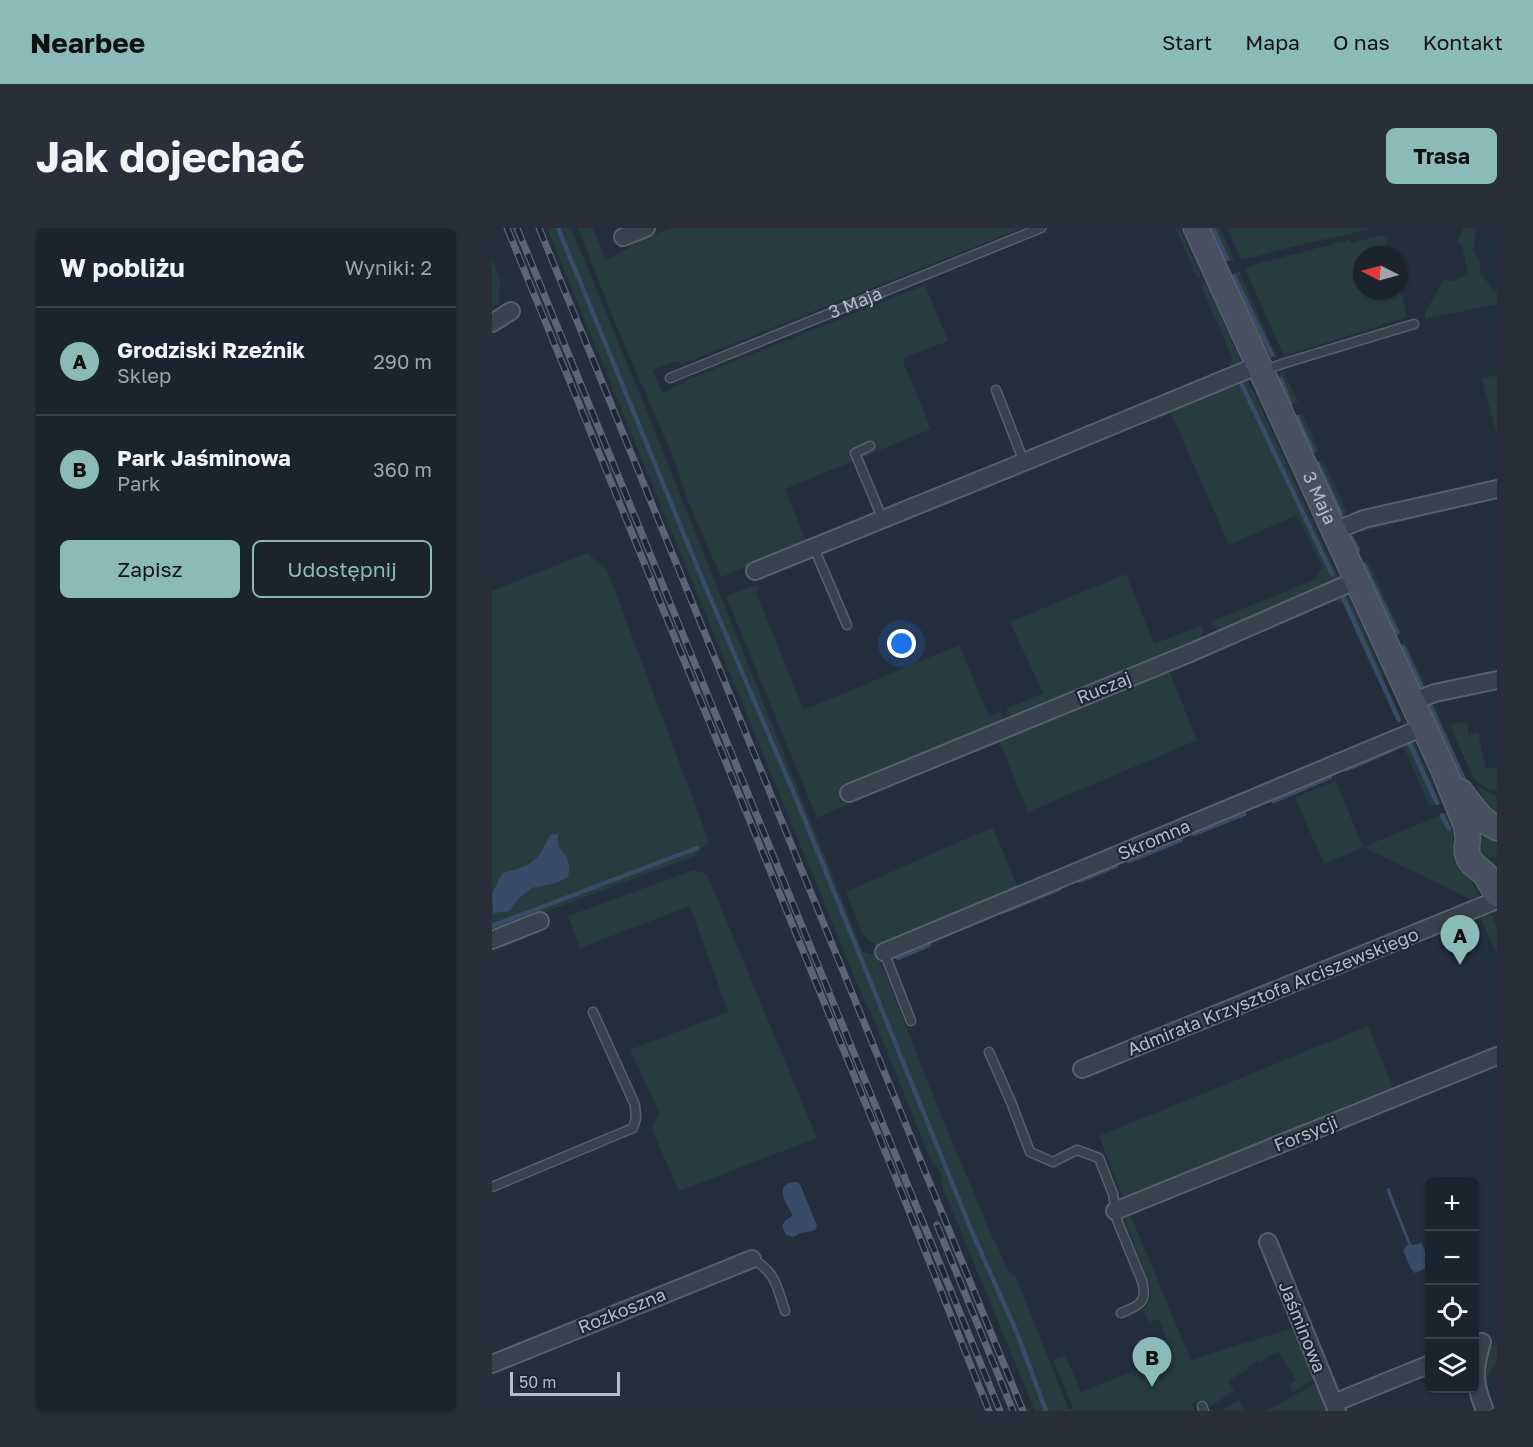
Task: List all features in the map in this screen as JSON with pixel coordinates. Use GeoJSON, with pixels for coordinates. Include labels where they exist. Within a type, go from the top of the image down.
{"type":"FeatureCollection","features":[{"type":"Feature","properties":{"kind":"street"},"geometry":{"type":"LineString","coordinates":[[623,237],[646,228]]}},
{"type":"Feature","properties":{"kind":"street","name":"3 Maja"},"geometry":{"type":"LineString","coordinates":[[1196,228],[1443,769],[1466,825],[1469,859],[1473,864],[1488,869],[1489,879],[1497,894]]}},
{"type":"Feature","properties":{"kind":"street"},"geometry":{"type":"LineString","coordinates":[[492,323],[512,311]]}},
{"type":"Feature","properties":{"kind":"street"},"geometry":{"type":"LineString","coordinates":[[755,571],[1260,368]]}},
{"type":"Feature","properties":{"kind":"street"},"geometry":{"type":"LineString","coordinates":[[1335,531],[1364,519],[1497,489]]}},
{"type":"Feature","properties":{"kind":"street","name":"Ruczaj"},"geometry":{"type":"LineString","coordinates":[[849,793],[1190,653],[1357,580]]}},
{"type":"Feature","properties":{"kind":"street"},"geometry":{"type":"LineString","coordinates":[[1412,702],[1435,693],[1497,680]]}},
{"type":"Feature","properties":{"kind":"street","name":"Skromna"},"geometry":{"type":"LineString","coordinates":[[884,952],[1424,727]]}},
{"type":"Feature","properties":{"kind":"street","name":"3 Maja"},"geometry":{"type":"LineString","coordinates":[[1443,769],[1487,824],[1495,827]]}},
{"type":"Feature","properties":{"kind":"street","name":"3 Maja"},"geometry":{"type":"LineString","coordinates":[[1468,839],[1481,827],[1495,827]]}},
{"type":"Feature","properties":{"kind":"street","name":"Admirała Krzysztofa Arciszewskiego"},"geometry":{"type":"LineString","coordinates":[[1082,1069],[1497,900]]}},
{"type":"Feature","properties":{"kind":"street"},"geometry":{"type":"LineString","coordinates":[[492,940],[540,921]]}},
{"type":"Feature","properties":{"kind":"street","name":"Forsycji"},"geometry":{"type":"LineString","coordinates":[[1115,1211],[1497,1056]]}},
{"type":"Feature","properties":{"kind":"street","name":"Jaśminowa"},"geometry":{"type":"LineString","coordinates":[[1268,1242],[1335,1407]]}},
{"type":"Feature","properties":{"kind":"street","name":"Rozkoszna"},"geometry":{"type":"LineString","coordinates":[[492,1364],[752,1259]]}},
{"type":"Feature","properties":{"kind":"street"},"geometry":{"type":"LineString","coordinates":[[1485,1341],[1476,1366],[1478,1393],[1485,1411]]}},
{"type":"Feature","properties":{"kind":"street"},"geometry":{"type":"LineString","coordinates":[[1335,1407],[1425,1366]]}},
{"type":"Feature","properties":{"kind":"lane","name":"3 Maja"},"geometry":{"type":"LineString","coordinates":[[670,378],[1041,228]]}},
{"type":"Feature","properties":{"kind":"lane"},"geometry":{"type":"LineString","coordinates":[[1260,368],[1285,363],[1414,324]]}},
{"type":"Feature","properties":{"kind":"lane"},"geometry":{"type":"LineString","coordinates":[[996,390],[1024,462]]}},
{"type":"Feature","properties":{"kind":"lane"},"geometry":{"type":"LineString","coordinates":[[870,447],[855,453],[883,520]]}},
{"type":"Feature","properties":{"kind":"lane"},"geometry":{"type":"LineString","coordinates":[[814,548],[847,625]]}},
{"type":"Feature","properties":{"kind":"lane"},"geometry":{"type":"LineString","coordinates":[[884,952],[911,1021]]}},
{"type":"Feature","properties":{"kind":"lane"},"geometry":{"type":"LineString","coordinates":[[492,1187],[633,1128],[636,1118],[635,1105],[593,1012]]}},
{"type":"Feature","properties":{"kind":"lane"},"geometry":{"type":"LineString","coordinates":[[989,1052],[1030,1152],[1053,1162],[1077,1150],[1099,1158],[1113,1194],[1117,1220],[1145,1294],[1140,1304],[1121,1313]]}},
{"type":"Feature","properties":{"kind":"lane"},"geometry":{"type":"LineString","coordinates":[[752,1259],[769,1271],[776,1283],[785,1311]]}},
{"type":"Feature","properties":{"kind":"green space"},"geometry":{"type":"Polygon","coordinates":[[[547,228],[571,228],[863,952],[877,956],[885,973],[994,1241],[1008,1271],[1016,1277],[1069,1410],[1073,1408],[1053,1360],[1065,1355],[1081,1392],[1173,1355],[1159,1319],[1149,1322],[1144,1310],[1150,1299],[1151,1288],[1126,1224],[1126,1219],[1130,1214],[1191,1360],[1293,1328],[1314,1380],[1293,1392],[1289,1385],[1296,1380],[1278,1351],[1259,1363],[1257,1361],[1247,1367],[1248,1369],[1228,1381],[1234,1391],[1212,1405],[1206,1406],[1202,1400],[1192,1404],[1195,1411],[1035,1411],[942,1186],[940,1173],[932,1163],[864,1000],[547,228]]]}},
{"type":"Feature","properties":{"kind":"green space"},"geometry":{"type":"Polygon","coordinates":[[[578,228],[593,228],[606,260],[629,248],[631,244],[671,228],[1022,228],[682,364],[675,361],[653,370],[663,394],[689,379],[925,285],[948,341],[902,359],[931,429],[785,489],[806,542],[721,577],[578,228]]]}},
{"type":"Feature","properties":{"kind":"green space"},"geometry":{"type":"Polygon","coordinates":[[[1176,228],[1179,228],[1201,276],[1197,278],[1176,228]]]}},
{"type":"Feature","properties":{"kind":"green space"},"geometry":{"type":"Polygon","coordinates":[[[1205,228],[1220,228],[1235,261],[1225,262],[1205,228]]]}},
{"type":"Feature","properties":{"kind":"green space"},"geometry":{"type":"Polygon","coordinates":[[[1227,228],[1374,228],[1241,259],[1227,228]]]}},
{"type":"Feature","properties":{"kind":"green space"},"geometry":{"type":"Polygon","coordinates":[[[1463,228],[1476,229],[1473,252],[1480,260],[1480,274],[1493,291],[1497,291],[1497,304],[1425,319],[1425,311],[1444,280],[1454,281],[1468,273],[1462,245],[1456,243],[1463,228]]]}},
{"type":"Feature","properties":{"kind":"green space"},"geometry":{"type":"Polygon","coordinates":[[[1383,235],[1388,238],[1386,246],[1353,246],[1353,300],[1403,300],[1407,317],[1284,356],[1245,269],[1345,241],[1350,240],[1352,245],[1358,241],[1383,235]]]}},
{"type":"Feature","properties":{"kind":"green space"},"geometry":{"type":"Polygon","coordinates":[[[492,258],[500,280],[499,303],[492,307],[492,258]]]}},
{"type":"Feature","properties":{"kind":"green space"},"geometry":{"type":"Polygon","coordinates":[[[1239,271],[1277,357],[1268,358],[1230,278],[1239,271]]]}},
{"type":"Feature","properties":{"kind":"green space"},"geometry":{"type":"Polygon","coordinates":[[[1207,283],[1241,363],[1228,369],[1233,359],[1201,286],[1207,283]]]}},
{"type":"Feature","properties":{"kind":"green space"},"geometry":{"type":"Polygon","coordinates":[[[1283,371],[1298,402],[1287,407],[1279,384],[1283,371]]]}},
{"type":"Feature","properties":{"kind":"green space"},"geometry":{"type":"Polygon","coordinates":[[[1497,375],[1497,437],[1482,379],[1497,375]]]}},
{"type":"Feature","properties":{"kind":"green space"},"geometry":{"type":"Polygon","coordinates":[[[1246,379],[1340,581],[1220,632],[1212,625],[1212,621],[1316,579],[1322,566],[1297,515],[1229,545],[1171,413],[1160,418],[1158,414],[1246,379]]]}},
{"type":"Feature","properties":{"kind":"green space"},"geometry":{"type":"Polygon","coordinates":[[[1302,413],[1319,451],[1312,454],[1292,418],[1302,413]]]}},
{"type":"Feature","properties":{"kind":"green space"},"geometry":{"type":"Polygon","coordinates":[[[1323,460],[1346,510],[1345,518],[1339,515],[1316,463],[1323,460]]]}},
{"type":"Feature","properties":{"kind":"green space"},"geometry":{"type":"Polygon","coordinates":[[[1446,505],[1455,508],[1362,532],[1360,527],[1446,505]]]}},
{"type":"Feature","properties":{"kind":"green space"},"geometry":{"type":"Polygon","coordinates":[[[587,553],[607,570],[709,842],[694,856],[492,932],[492,591],[587,553]]]}},
{"type":"Feature","properties":{"kind":"green space"},"geometry":{"type":"Polygon","coordinates":[[[1367,559],[1401,633],[1395,636],[1360,566],[1367,559]]]}},
{"type":"Feature","properties":{"kind":"green space"},"geometry":{"type":"Polygon","coordinates":[[[1126,574],[1154,644],[1202,625],[1203,633],[1199,643],[1014,720],[1006,709],[1043,693],[1010,622],[1126,574]]]}},
{"type":"Feature","properties":{"kind":"green space"},"geometry":{"type":"Polygon","coordinates":[[[760,584],[756,593],[804,710],[959,645],[989,716],[1001,711],[1004,721],[843,787],[849,804],[817,818],[726,596],[760,584]]]}},
{"type":"Feature","properties":{"kind":"green space"},"geometry":{"type":"Polygon","coordinates":[[[1345,589],[1383,674],[1376,678],[1343,604],[1328,599],[1345,589]]]}},
{"type":"Feature","properties":{"kind":"green space"},"geometry":{"type":"Polygon","coordinates":[[[1405,642],[1427,689],[1421,691],[1415,688],[1398,649],[1405,642]]]}},
{"type":"Feature","properties":{"kind":"green space"},"geometry":{"type":"Polygon","coordinates":[[[1168,668],[1197,740],[1028,812],[999,740],[1168,668]]]}},
{"type":"Feature","properties":{"kind":"green space"},"geometry":{"type":"Polygon","coordinates":[[[1433,702],[1473,795],[1457,775],[1446,753],[1427,705],[1433,702]]]}},
{"type":"Feature","properties":{"kind":"green space"},"geometry":{"type":"Polygon","coordinates":[[[1467,722],[1469,735],[1478,733],[1486,769],[1497,767],[1497,790],[1492,791],[1474,780],[1450,725],[1467,722]]]}},
{"type":"Feature","properties":{"kind":"green space"},"geometry":{"type":"Polygon","coordinates":[[[1413,739],[1440,802],[1430,807],[1404,747],[1348,770],[1345,766],[1413,739]]]}},
{"type":"Feature","properties":{"kind":"green space"},"geometry":{"type":"Polygon","coordinates":[[[1336,781],[1363,847],[1324,864],[1295,797],[1336,781]]]}},
{"type":"Feature","properties":{"kind":"green space"},"geometry":{"type":"Polygon","coordinates":[[[1476,785],[1497,797],[1497,815],[1486,806],[1476,785]]]}},
{"type":"Feature","properties":{"kind":"green space"},"geometry":{"type":"Polygon","coordinates":[[[1446,813],[1452,827],[1455,856],[1479,896],[1470,899],[1363,847],[1446,813]]]}},
{"type":"Feature","properties":{"kind":"green space"},"geometry":{"type":"Polygon","coordinates":[[[993,827],[1019,891],[878,948],[863,935],[846,892],[993,827]]]}},
{"type":"Feature","properties":{"kind":"green space"},"geometry":{"type":"Polygon","coordinates":[[[1488,838],[1495,841],[1498,848],[1495,855],[1488,858],[1481,855],[1478,848],[1481,841],[1488,838]]]}},
{"type":"Feature","properties":{"kind":"green space"},"geometry":{"type":"Polygon","coordinates":[[[694,870],[707,874],[817,1138],[679,1191],[651,1127],[660,1114],[630,1050],[728,1012],[690,906],[580,948],[568,916],[694,870]]]}},
{"type":"Feature","properties":{"kind":"green space"},"geometry":{"type":"Polygon","coordinates":[[[1490,912],[1497,927],[1497,954],[1481,919],[1490,912]]]}},
{"type":"Feature","properties":{"kind":"green space"},"geometry":{"type":"Polygon","coordinates":[[[1368,1026],[1393,1087],[1131,1195],[1122,1195],[1099,1136],[1368,1026]]]}},
{"type":"Feature","properties":{"kind":"green space"},"geometry":{"type":"Polygon","coordinates":[[[1497,1343],[1497,1362],[1486,1379],[1481,1376],[1489,1348],[1497,1343]]]}},
{"type":"Feature","properties":{"kind":"green space"},"geometry":{"type":"Polygon","coordinates":[[[1316,1383],[1327,1411],[1259,1411],[1268,1410],[1316,1383]]]}},
{"type":"Feature","properties":{"kind":"green space"},"geometry":{"type":"Polygon","coordinates":[[[1239,1400],[1245,1411],[1223,1411],[1223,1409],[1239,1400]]]}},
{"type":"Feature","properties":{"kind":"water"},"geometry":{"type":"Polygon","coordinates":[[[558,834],[558,846],[569,864],[568,877],[556,883],[532,888],[518,899],[509,911],[493,913],[492,894],[502,873],[532,862],[541,852],[550,835],[558,834]]]}},
{"type":"Feature","properties":{"kind":"water"},"geometry":{"type":"Polygon","coordinates":[[[797,1182],[800,1184],[817,1226],[815,1230],[793,1237],[786,1235],[782,1226],[792,1214],[786,1204],[783,1189],[785,1185],[797,1182]]]}},
{"type":"Feature","properties":{"kind":"water"},"geometry":{"type":"Polygon","coordinates":[[[1389,1188],[1411,1244],[1422,1243],[1425,1251],[1425,1269],[1415,1273],[1403,1250],[1408,1244],[1386,1189],[1389,1188]]]}},
{"type":"Feature","properties":{"kind":"waterway"},"geometry":{"type":"LineString","coordinates":[[558,228],[701,576],[798,803],[972,1232],[1017,1333],[1046,1411]]}},
{"type":"Feature","properties":{"kind":"waterway"},"geometry":{"type":"LineString","coordinates":[[1213,228],[1227,259]]}},
{"type":"Feature","properties":{"kind":"waterway"},"geometry":{"type":"LineString","coordinates":[[1234,276],[1272,355]]}},
{"type":"Feature","properties":{"kind":"waterway"},"geometry":{"type":"LineString","coordinates":[[1281,379],[1290,403]]}},
{"type":"Feature","properties":{"kind":"waterway"},"geometry":{"type":"LineString","coordinates":[[1242,385],[1332,574]]}},
{"type":"Feature","properties":{"kind":"waterway"},"geometry":{"type":"LineString","coordinates":[[1297,417],[1313,451]]}},
{"type":"Feature","properties":{"kind":"waterway"},"geometry":{"type":"LineString","coordinates":[[1318,464],[1341,514]]}},
{"type":"Feature","properties":{"kind":"waterway"},"geometry":{"type":"LineString","coordinates":[[1352,538],[1358,550]]}},
{"type":"Feature","properties":{"kind":"waterway"},"geometry":{"type":"LineString","coordinates":[[1364,565],[1397,633]]}},
{"type":"Feature","properties":{"kind":"waterway"},"geometry":{"type":"LineString","coordinates":[[1343,597],[1399,720]]}},
{"type":"Feature","properties":{"kind":"waterway"},"geometry":{"type":"LineString","coordinates":[[1403,647],[1423,690]]}},
{"type":"Feature","properties":{"kind":"waterway"},"geometry":{"type":"LineString","coordinates":[[1429,704],[1465,782]]}},
{"type":"Feature","properties":{"kind":"waterway"},"geometry":{"type":"LineString","coordinates":[[1405,744],[1409,742],[1437,803]]}},
{"type":"Feature","properties":{"kind":"waterway"},"geometry":{"type":"LineString","coordinates":[[1347,769],[1389,751]]}},
{"type":"Feature","properties":{"kind":"waterway"},"geometry":{"type":"LineString","coordinates":[[1274,801],[1330,777]]}},
{"type":"Feature","properties":{"kind":"waterway"},"geometry":{"type":"LineString","coordinates":[[1194,834],[1244,814]]}},
{"type":"Feature","properties":{"kind":"waterway"},"geometry":{"type":"LineString","coordinates":[[1442,815],[1449,829]]}},
{"type":"Feature","properties":{"kind":"waterway"},"geometry":{"type":"LineString","coordinates":[[1129,861],[1181,840]]}},
{"type":"Feature","properties":{"kind":"waterway"},"geometry":{"type":"LineString","coordinates":[[492,926],[697,848]]}},
{"type":"Feature","properties":{"kind":"waterway"},"geometry":{"type":"LineString","coordinates":[[1079,881],[1116,866]]}},
{"type":"Feature","properties":{"kind":"waterway"},"geometry":{"type":"LineString","coordinates":[[1002,912],[1059,889]]}},
{"type":"Feature","properties":{"kind":"waterway"},"geometry":{"type":"LineString","coordinates":[[898,958],[929,945]]}},
{"type":"Feature","properties":{"kind":"railway"},"geometry":{"type":"LineString","coordinates":[[507,228],[989,1411]]}},
{"type":"Feature","properties":{"kind":"railway"},"geometry":{"type":"LineString","coordinates":[[517,228],[1000,1411]]}},
{"type":"Feature","properties":{"kind":"railway"},"geometry":{"type":"LineString","coordinates":[[539,228],[1023,1411]]}},
{"type":"Feature","properties":{"kind":"railway"},"geometry":{"type":"LineString","coordinates":[[937,1225],[1013,1411]]}},
{"type":"Feature","properties":{"kind":"place","name":"Grodziski Rzeźnik"},"geometry":{"type":"Point","coordinates":[1460,965]}},
{"type":"Feature","properties":{"kind":"place","name":"Park Jaśminowa"},"geometry":{"type":"Point","coordinates":[1152,1387]}}]}
